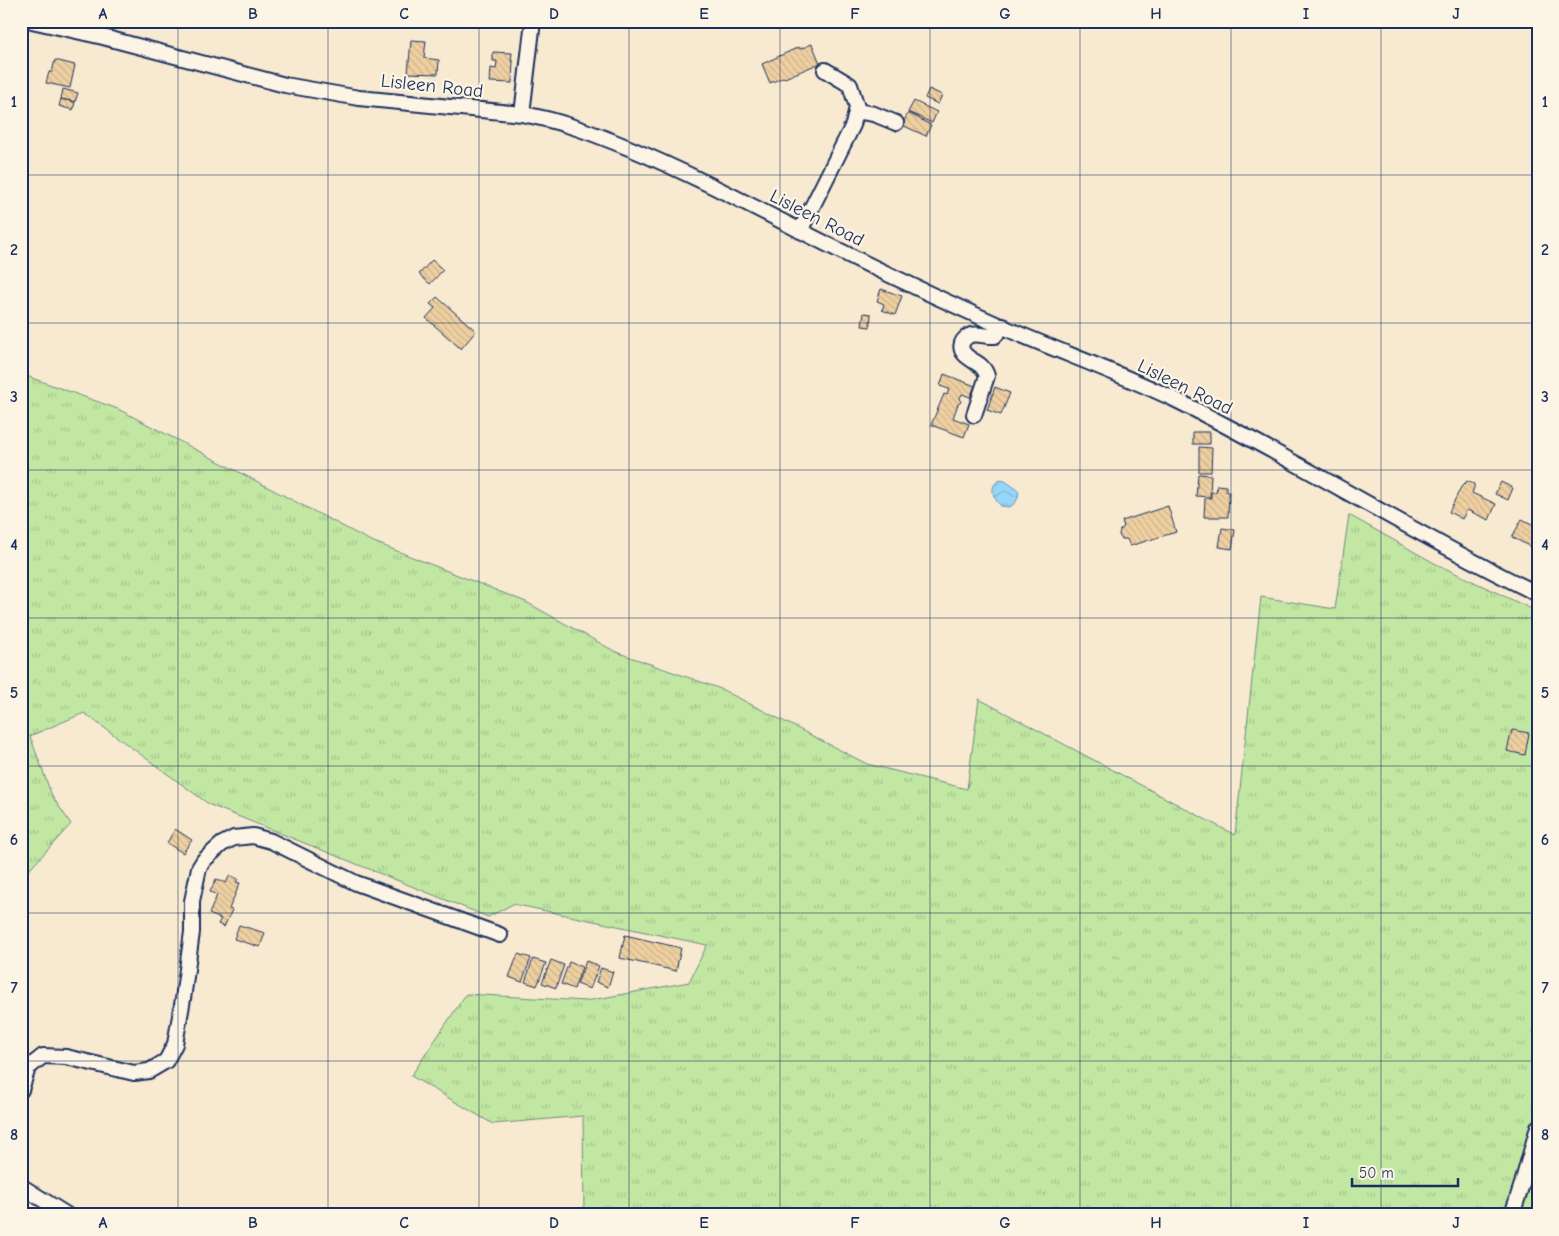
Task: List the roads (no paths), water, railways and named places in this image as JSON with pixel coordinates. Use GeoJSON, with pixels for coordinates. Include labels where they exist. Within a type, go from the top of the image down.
{"type":"FeatureCollection","features":[{"type":"Feature","properties":{"kind":"street","name":"Lisleen Road"},"geometry":{"type":"LineString","coordinates":[[32,21],[103,37],[294,86],[359,98],[546,118],[608,140],[671,165],[876,268],[1003,326],[1173,399],[1296,464],[1413,530],[1538,594]]}},
{"type":"Feature","properties":{"kind":"street"},"geometry":{"type":"LineString","coordinates":[[522,114],[533,21]]}},
{"type":"Feature","properties":{"kind":"street"},"geometry":{"type":"LineString","coordinates":[[800,230],[853,125],[857,107],[850,85],[825,70]]}},
{"type":"Feature","properties":{"kind":"street"},"geometry":{"type":"LineString","coordinates":[[856,111],[874,114],[896,123]]}},
{"type":"Feature","properties":{"kind":"street"},"geometry":{"type":"LineString","coordinates":[[974,415],[988,376],[980,365],[962,351],[962,343],[965,338],[972,335],[995,336],[1003,326]]}},
{"type":"Feature","properties":{"kind":"street"},"geometry":{"type":"LineString","coordinates":[[21,1090],[28,1068],[44,1056],[66,1057],[134,1073],[149,1071],[166,1061],[175,1044],[183,999],[192,932],[192,901],[199,868],[204,860],[222,844],[234,838],[253,836],[271,841],[356,883],[500,935]]}},
{"type":"Feature","properties":{"kind":"street"},"geometry":{"type":"LineString","coordinates":[[1512,1215],[1538,1127]]}},
{"type":"Feature","properties":{"kind":"street"},"geometry":{"type":"LineString","coordinates":[[21,1186],[67,1215]]}},
{"type":"Feature","properties":{"kind":"water"},"geometry":{"type":"Polygon","coordinates":[[[1000,480],[1005,481],[1018,490],[1017,500],[1009,507],[1001,506],[994,496],[994,485],[1000,480]]]}}]}
